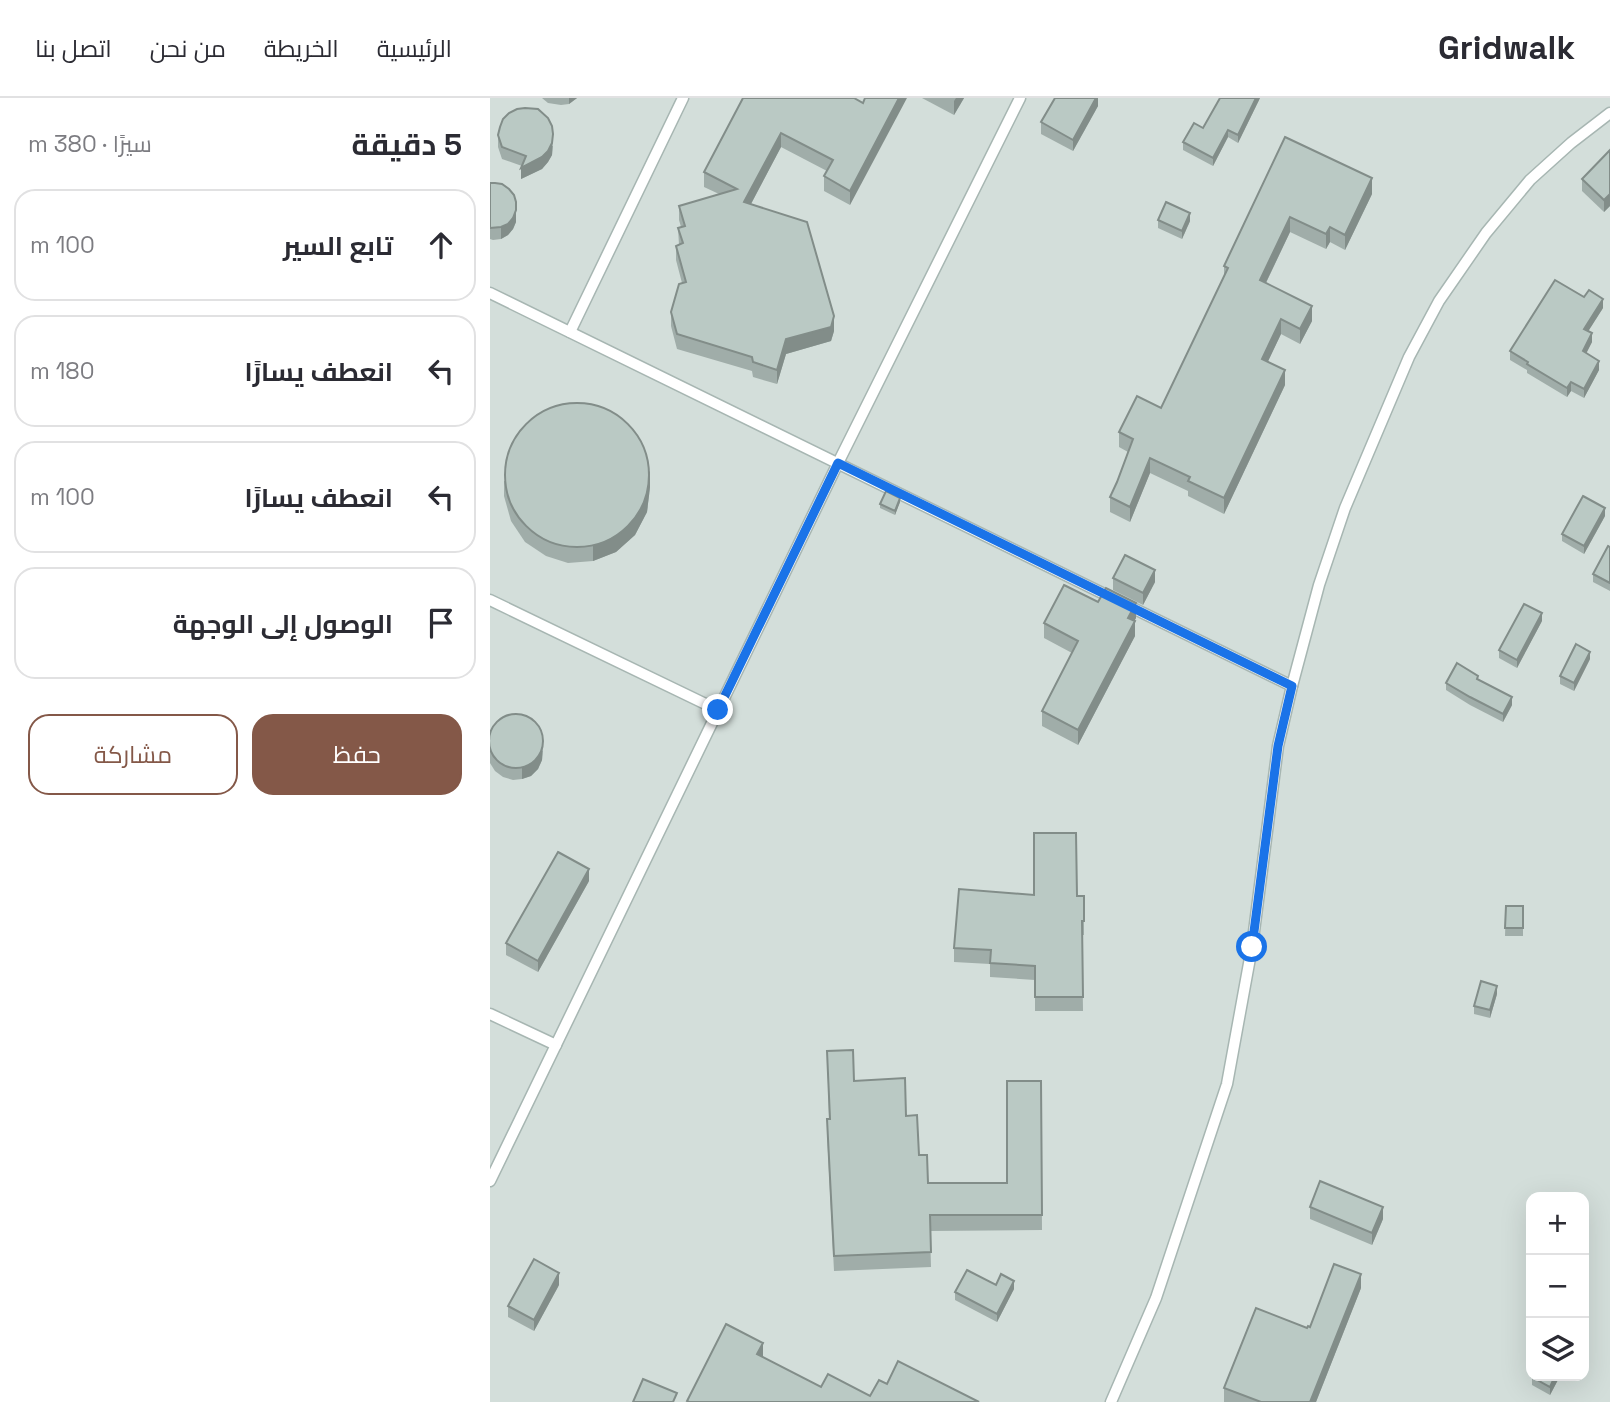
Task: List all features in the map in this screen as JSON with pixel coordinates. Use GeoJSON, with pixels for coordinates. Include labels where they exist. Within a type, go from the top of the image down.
{"type":"FeatureCollection","features":[{"type":"Feature","properties":{"kind":"lane"},"geometry":{"type":"LineString","coordinates":[[570,332],[683,98]]}},
{"type":"Feature","properties":{"kind":"lane"},"geometry":{"type":"LineString","coordinates":[[490,1181],[838,463],[1020,98]]}},
{"type":"Feature","properties":{"kind":"lane"},"geometry":{"type":"LineString","coordinates":[[1111,1402],[1156,1298],[1227,1084],[1252,947],[1278,746],[1319,584],[1345,508],[1409,357],[1439,301],[1486,233],[1530,180],[1610,113]]}},
{"type":"Feature","properties":{"kind":"lane"},"geometry":{"type":"LineString","coordinates":[[490,293],[1292,686]]}},
{"type":"Feature","properties":{"kind":"lane"},"geometry":{"type":"LineString","coordinates":[[490,600],[718,710]]}},
{"type":"Feature","properties":{"kind":"lane"},"geometry":{"type":"LineString","coordinates":[[490,1014],[556,1045]]}},
{"type":"Feature","properties":{"kind":"shaded area"},"geometry":{"type":"Polygon","coordinates":[[[490,98],[1610,98],[1610,1402],[490,1402],[490,98]]]}},
{"type":"Feature","properties":{"kind":"building"},"geometry":{"type":"Polygon","coordinates":[[[743,98],[854,98],[863,103],[865,98],[899,98],[850,191],[824,176],[833,160],[781,133],[744,202],[807,222],[834,316],[831,327],[786,339],[777,370],[753,362],[752,357],[677,334],[671,312],[679,284],[686,282],[676,246],[683,243],[678,228],[685,226],[679,206],[737,189],[704,172],[743,98]]]}},
{"type":"Feature","properties":{"kind":"building"},"geometry":{"type":"Polygon","coordinates":[[[1055,98],[1096,98],[1073,140],[1041,122],[1055,98]]]}},
{"type":"Feature","properties":{"kind":"building"},"geometry":{"type":"Polygon","coordinates":[[[1220,98],[1256,98],[1238,135],[1228,130],[1213,158],[1183,142],[1194,123],[1203,128],[1220,98]]]}},
{"type":"Feature","properties":{"kind":"building"},"geometry":{"type":"Polygon","coordinates":[[[525,108],[538,109],[548,118],[553,134],[548,151],[521,168],[526,156],[502,147],[498,135],[503,119],[509,113],[525,108]]]}},
{"type":"Feature","properties":{"kind":"building"},"geometry":{"type":"Polygon","coordinates":[[[1285,137],[1372,178],[1345,235],[1330,227],[1326,234],[1290,217],[1260,280],[1312,306],[1300,329],[1281,319],[1262,359],[1285,370],[1224,498],[1188,481],[1190,477],[1150,458],[1130,507],[1110,497],[1133,439],[1119,432],[1137,396],[1161,408],[1228,268],[1224,266],[1285,137]]]}},
{"type":"Feature","properties":{"kind":"building"},"geometry":{"type":"Polygon","coordinates":[[[1610,150],[1610,194],[1604,200],[1582,179],[1610,150]]]}},
{"type":"Feature","properties":{"kind":"building"},"geometry":{"type":"Polygon","coordinates":[[[490,183],[502,184],[509,189],[516,202],[513,218],[501,227],[490,228],[490,183]]]}},
{"type":"Feature","properties":{"kind":"building"},"geometry":{"type":"Polygon","coordinates":[[[1166,202],[1190,213],[1182,231],[1158,220],[1166,202]]]}},
{"type":"Feature","properties":{"kind":"building"},"geometry":{"type":"Polygon","coordinates":[[[1555,280],[1584,297],[1589,290],[1603,299],[1584,329],[1592,333],[1583,351],[1599,361],[1584,389],[1571,382],[1567,388],[1510,351],[1555,280]]]}},
{"type":"Feature","properties":{"kind":"building"},"geometry":{"type":"Polygon","coordinates":[[[577,403],[605,408],[628,424],[644,447],[649,475],[644,503],[628,526],[605,542],[577,547],[549,542],[526,526],[510,503],[505,475],[510,447],[526,424],[549,408],[577,403]]]}},
{"type":"Feature","properties":{"kind":"building"},"geometry":{"type":"Polygon","coordinates":[[[886,491],[900,498],[895,511],[880,504],[886,491]]]}},
{"type":"Feature","properties":{"kind":"building"},"geometry":{"type":"Polygon","coordinates":[[[1583,496],[1605,508],[1584,546],[1562,534],[1583,496]]]}},
{"type":"Feature","properties":{"kind":"building"},"geometry":{"type":"Polygon","coordinates":[[[1608,546],[1610,547],[1610,583],[1593,574],[1608,546]]]}},
{"type":"Feature","properties":{"kind":"building"},"geometry":{"type":"Polygon","coordinates":[[[1125,555],[1155,570],[1143,593],[1113,578],[1125,555]]]}},
{"type":"Feature","properties":{"kind":"building"},"geometry":{"type":"Polygon","coordinates":[[[1064,585],[1098,602],[1106,588],[1136,603],[1128,618],[1135,621],[1078,730],[1042,711],[1078,641],[1044,623],[1064,585]]]}},
{"type":"Feature","properties":{"kind":"building"},"geometry":{"type":"Polygon","coordinates":[[[1524,604],[1542,613],[1517,660],[1499,650],[1524,604]]]}},
{"type":"Feature","properties":{"kind":"building"},"geometry":{"type":"Polygon","coordinates":[[[1576,644],[1590,652],[1574,683],[1560,676],[1576,644]]]}},
{"type":"Feature","properties":{"kind":"building"},"geometry":{"type":"Polygon","coordinates":[[[1457,663],[1478,676],[1477,679],[1512,697],[1503,714],[1446,683],[1457,663]]]}},
{"type":"Feature","properties":{"kind":"building"},"geometry":{"type":"Polygon","coordinates":[[[516,714],[535,722],[543,741],[535,760],[516,768],[497,760],[489,741],[497,722],[516,714]]]}},
{"type":"Feature","properties":{"kind":"building"},"geometry":{"type":"Polygon","coordinates":[[[1034,833],[1076,833],[1077,896],[1084,896],[1083,997],[1035,997],[1035,966],[990,963],[991,950],[954,948],[959,889],[1034,895],[1034,833]]]}},
{"type":"Feature","properties":{"kind":"building"},"geometry":{"type":"Polygon","coordinates":[[[558,852],[589,869],[538,961],[506,943],[558,852]]]}},
{"type":"Feature","properties":{"kind":"building"},"geometry":{"type":"Polygon","coordinates":[[[1506,906],[1523,906],[1523,928],[1505,928],[1506,906]]]}},
{"type":"Feature","properties":{"kind":"building"},"geometry":{"type":"Polygon","coordinates":[[[1481,981],[1497,986],[1490,1010],[1474,1006],[1481,981]]]}},
{"type":"Feature","properties":{"kind":"building"},"geometry":{"type":"Polygon","coordinates":[[[853,1050],[854,1081],[905,1078],[906,1116],[917,1115],[919,1155],[927,1155],[928,1183],[1007,1183],[1007,1081],[1041,1081],[1042,1215],[930,1215],[931,1252],[834,1256],[827,1119],[830,1119],[827,1051],[853,1050]]]}},
{"type":"Feature","properties":{"kind":"building"},"geometry":{"type":"Polygon","coordinates":[[[1320,1181],[1383,1207],[1372,1233],[1310,1207],[1320,1181]]]}},
{"type":"Feature","properties":{"kind":"building"},"geometry":{"type":"Polygon","coordinates":[[[534,1259],[559,1273],[534,1320],[508,1306],[534,1259]]]}},
{"type":"Feature","properties":{"kind":"building"},"geometry":{"type":"Polygon","coordinates":[[[1334,1264],[1361,1274],[1310,1402],[1261,1402],[1224,1388],[1256,1308],[1310,1327],[1334,1264]]]}},
{"type":"Feature","properties":{"kind":"building"},"geometry":{"type":"Polygon","coordinates":[[[967,1270],[996,1285],[1001,1274],[1014,1281],[997,1314],[955,1292],[967,1270]]]}},
{"type":"Feature","properties":{"kind":"building"},"geometry":{"type":"Polygon","coordinates":[[[726,1324],[763,1343],[757,1354],[821,1387],[828,1374],[870,1396],[879,1380],[887,1384],[898,1361],[979,1402],[689,1402],[687,1401],[726,1324]]]}},
{"type":"Feature","properties":{"kind":"building"},"geometry":{"type":"Polygon","coordinates":[[[643,1379],[677,1393],[673,1402],[633,1402],[643,1379]]]}},
{"type":"Feature","properties":{"kind":"building"},"geometry":{"type":"Polygon","coordinates":[[[1539,1381],[1553,1381],[1550,1387],[1539,1381]]]}},
{"type":"Feature","properties":{"kind":"route"},"geometry":{"type":"LineString","coordinates":[[718,710],[838,463],[1292,686],[1278,746],[1252,947]]}}]}
